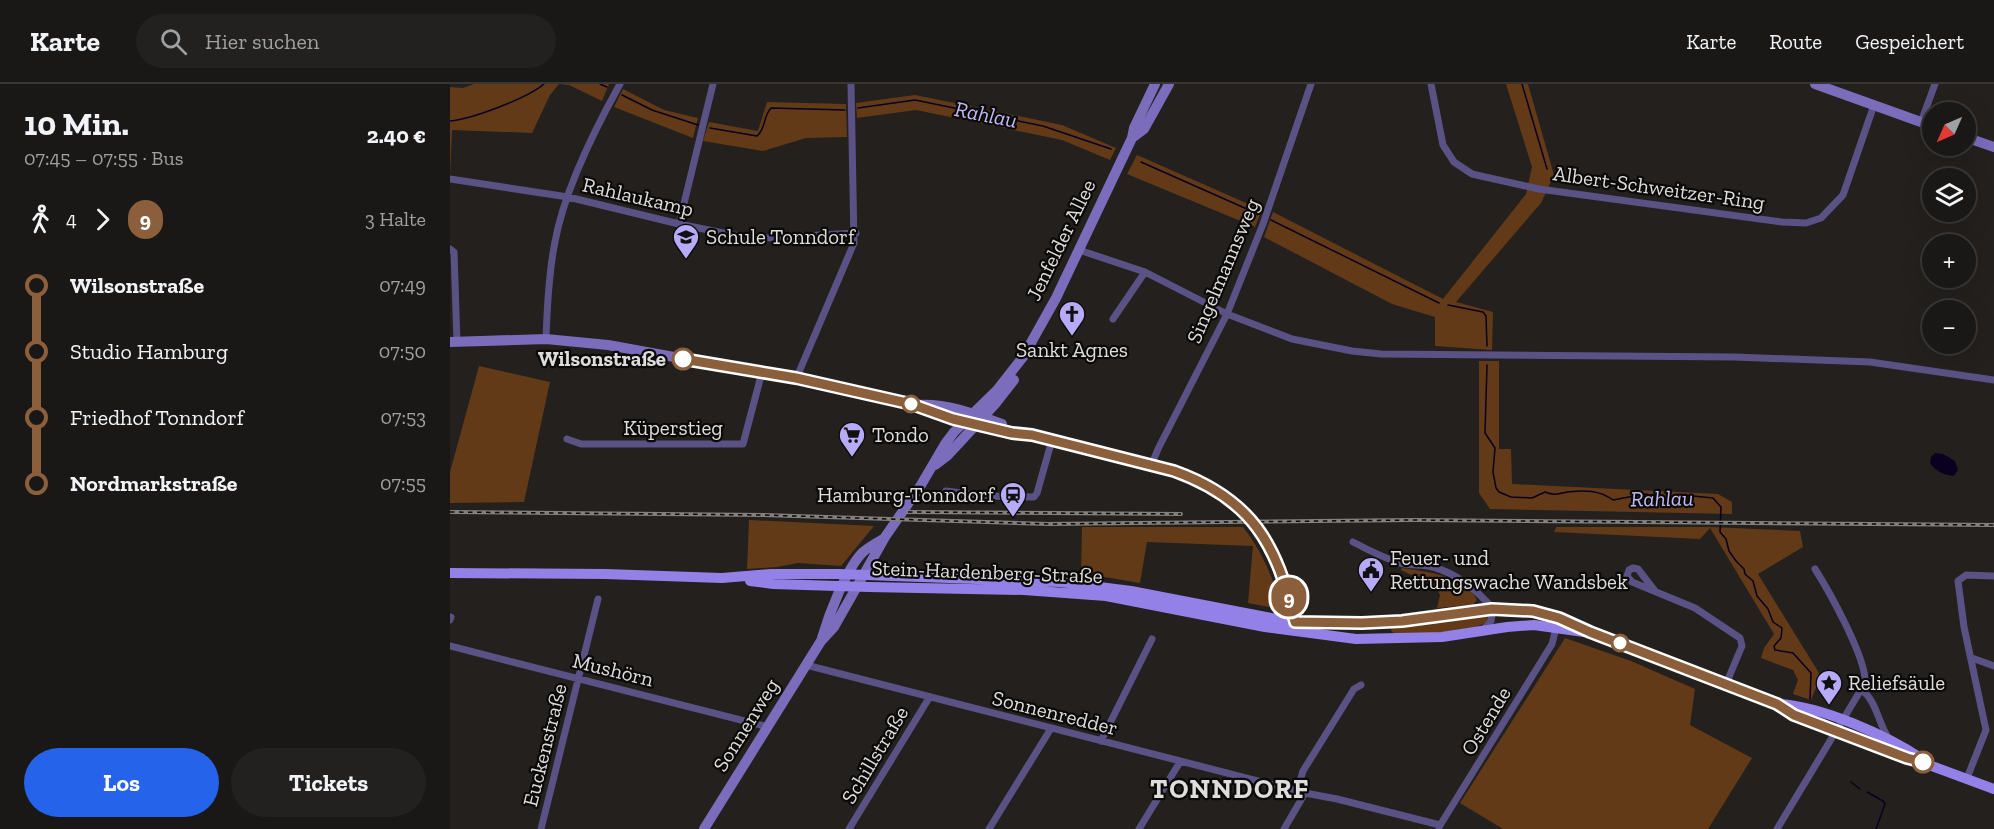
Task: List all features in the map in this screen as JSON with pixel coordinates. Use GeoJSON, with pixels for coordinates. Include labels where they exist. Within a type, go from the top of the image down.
{"type":"FeatureCollection","features":[{"type":"Feature","properties":{"kind":"main road","name":"Jenfelder Allee"},"geometry":{"type":"LineString","coordinates":[[974,419],[1014,379],[1018,372],[1023,357],[1079,250],[1155,84]]}},
{"type":"Feature","properties":{"kind":"main road","name":"Jenfelder Allee"},"geometry":{"type":"LineString","coordinates":[[1132,138],[1144,129],[1169,84]]}},
{"type":"Feature","properties":{"kind":"main road"},"geometry":{"type":"LineString","coordinates":[[1815,84],[1922,122]]}},
{"type":"Feature","properties":{"kind":"main road"},"geometry":{"type":"LineString","coordinates":[[1976,141],[1994,147]]}},
{"type":"Feature","properties":{"kind":"main road"},"geometry":{"type":"LineString","coordinates":[[453,342],[546,339],[608,345],[796,378],[915,405],[939,406],[1012,433],[1032,435],[1174,471],[1208,485],[1227,498],[1251,520],[1265,538],[1277,561],[1295,627]]}},
{"type":"Feature","properties":{"kind":"main road","name":"Sonnenweg"},"geometry":{"type":"LineString","coordinates":[[704,829],[821,641],[834,627],[885,537],[933,467],[947,456],[974,419]]}},
{"type":"Feature","properties":{"kind":"main road","name":"Sonnenweg"},"geometry":{"type":"LineString","coordinates":[[821,641],[829,616],[849,575],[865,551],[885,537]]}},
{"type":"Feature","properties":{"kind":"main road","name":"Stein-Hardenberg-Straße"},"geometry":{"type":"LineString","coordinates":[[450,573],[605,574],[738,578],[773,584],[1024,590],[1106,596],[1377,639],[1442,638],[1534,625],[1590,632]]}},
{"type":"Feature","properties":{"kind":"main road","name":"Stein-Hardenberg-Straße"},"geometry":{"type":"LineString","coordinates":[[738,578],[771,574],[864,575],[1077,584],[1131,591],[1295,627],[1533,611],[1559,618],[1590,632]]}},
{"type":"Feature","properties":{"kind":"main road"},"geometry":{"type":"LineString","coordinates":[[1590,632],[1777,704],[1794,715],[1890,741],[1930,764]]}},
{"type":"Feature","properties":{"kind":"main road"},"geometry":{"type":"LineString","coordinates":[[1839,726],[1907,758],[1930,764],[1994,789]]}},
{"type":"Feature","properties":{"kind":"street"},"geometry":{"type":"LineString","coordinates":[[546,339],[555,242],[568,197],[590,142],[620,84]]}},
{"type":"Feature","properties":{"kind":"street"},"geometry":{"type":"LineString","coordinates":[[679,224],[713,84]]}},
{"type":"Feature","properties":{"kind":"street"},"geometry":{"type":"LineString","coordinates":[[796,378],[851,253],[855,233],[851,84]]}},
{"type":"Feature","properties":{"kind":"street","name":"Singelmannsweg"},"geometry":{"type":"LineString","coordinates":[[1151,466],[1227,314],[1263,224],[1311,84]]}},
{"type":"Feature","properties":{"kind":"street","name":"Albert-Schweitzer-Ring"},"geometry":{"type":"LineString","coordinates":[[1431,84],[1443,145],[1454,162],[1472,174],[1539,189],[1782,222],[1806,223],[1821,218],[1843,195],[1874,105]]}},
{"type":"Feature","properties":{"kind":"street"},"geometry":{"type":"LineString","coordinates":[[1931,102],[1935,84]]}},
{"type":"Feature","properties":{"kind":"street","name":"Rahlaukamp"},"geometry":{"type":"LineString","coordinates":[[450,179],[568,197],[733,235],[767,238],[855,233]]}},
{"type":"Feature","properties":{"kind":"street"},"geometry":{"type":"LineString","coordinates":[[450,249],[454,252],[453,342]]}},
{"type":"Feature","properties":{"kind":"street"},"geometry":{"type":"LineString","coordinates":[[1079,250],[1144,272],[1227,314],[1292,339],[1352,351],[1381,354],[1734,357],[1859,362],[1994,380]]}},
{"type":"Feature","properties":{"kind":"street"},"geometry":{"type":"LineString","coordinates":[[1113,319],[1144,272]]}},
{"type":"Feature","properties":{"kind":"street","name":"Küperstieg"},"geometry":{"type":"LineString","coordinates":[[567,439],[581,444],[743,444],[762,372]]}},
{"type":"Feature","properties":{"kind":"street"},"geometry":{"type":"LineString","coordinates":[[946,491],[985,496],[1034,497],[1038,493],[1052,440]]}},
{"type":"Feature","properties":{"kind":"street"},"geometry":{"type":"LineString","coordinates":[[1353,542],[1392,560],[1440,570],[1472,587],[1507,627]]}},
{"type":"Feature","properties":{"kind":"street"},"geometry":{"type":"LineString","coordinates":[[1777,829],[1865,683],[1865,673],[1837,606],[1815,569]]}},
{"type":"Feature","properties":{"kind":"street"},"geometry":{"type":"LineString","coordinates":[[1967,778],[1986,730],[1964,627],[1958,581],[1966,575],[1994,576]]}},
{"type":"Feature","properties":{"kind":"street"},"geometry":{"type":"LineString","coordinates":[[1655,591],[1695,608],[1740,638],[1742,646],[1726,684]]}},
{"type":"Feature","properties":{"kind":"street","name":"Euckenstraße"},"geometry":{"type":"LineString","coordinates":[[542,829],[598,599]]}},
{"type":"Feature","properties":{"kind":"street"},"geometry":{"type":"LineString","coordinates":[[1480,632],[1491,621],[1493,613]]}},
{"type":"Feature","properties":{"kind":"street","name":"Ostende"},"geometry":{"type":"LineString","coordinates":[[1439,827],[1547,653],[1555,638],[1556,628]]}},
{"type":"Feature","properties":{"kind":"street"},"geometry":{"type":"LineString","coordinates":[[1101,741],[1152,639]]}},
{"type":"Feature","properties":{"kind":"street","name":"Mushörn"},"geometry":{"type":"LineString","coordinates":[[450,646],[768,727]]}},
{"type":"Feature","properties":{"kind":"street"},"geometry":{"type":"LineString","coordinates":[[1972,658],[1994,666]]}},
{"type":"Feature","properties":{"kind":"street","name":"Sonnenredder"},"geometry":{"type":"LineString","coordinates":[[806,665],[1050,730],[1337,799],[1439,827]]}},
{"type":"Feature","properties":{"kind":"street"},"geometry":{"type":"LineString","coordinates":[[1284,829],[1301,792],[1303,771],[1354,689],[1360,685]]}},
{"type":"Feature","properties":{"kind":"street"},"geometry":{"type":"LineString","coordinates":[[1862,690],[1873,700],[1881,725],[1890,741]]}},
{"type":"Feature","properties":{"kind":"street","name":"Schillstraße"},"geometry":{"type":"LineString","coordinates":[[849,829],[929,698]]}},
{"type":"Feature","properties":{"kind":"street"},"geometry":{"type":"LineString","coordinates":[[989,829],[1050,730]]}},
{"type":"Feature","properties":{"kind":"street"},"geometry":{"type":"LineString","coordinates":[[1140,829],[1180,762]]}},
{"type":"Feature","properties":{"kind":"shaded area"},"geometry":{"type":"Polygon","coordinates":[[[474,84],[559,84],[550,95],[532,133],[452,130],[450,177],[450,87],[463,88],[474,84]]]}},
{"type":"Feature","properties":{"kind":"shaded area"},"geometry":{"type":"Polygon","coordinates":[[[559,84],[609,84],[602,101],[569,85],[559,84]]]}},
{"type":"Feature","properties":{"kind":"shaded area"},"geometry":{"type":"Polygon","coordinates":[[[1506,84],[1528,84],[1554,175],[1541,203],[1456,302],[1493,312],[1492,350],[1435,346],[1435,317],[1392,304],[1264,237],[1273,212],[1443,299],[1526,194],[1532,167],[1506,84]]]}},
{"type":"Feature","properties":{"kind":"shaded area"},"geometry":{"type":"Polygon","coordinates":[[[623,89],[664,110],[698,118],[693,138],[614,107],[623,89]]]}},
{"type":"Feature","properties":{"kind":"shaded area"},"geometry":{"type":"Polygon","coordinates":[[[915,95],[1062,125],[1116,148],[1110,160],[1062,140],[916,110],[857,118],[856,103],[915,95]]]}},
{"type":"Feature","properties":{"kind":"shaded area"},"geometry":{"type":"Polygon","coordinates":[[[767,102],[846,104],[847,137],[806,138],[763,151],[703,141],[709,122],[758,131],[767,102]]]}},
{"type":"Feature","properties":{"kind":"shaded area"},"geometry":{"type":"Polygon","coordinates":[[[1137,155],[1262,210],[1255,227],[1127,174],[1137,155]]]}},
{"type":"Feature","properties":{"kind":"shaded area"},"geometry":{"type":"Polygon","coordinates":[[[1479,361],[1499,361],[1499,449],[1511,449],[1512,484],[1718,494],[1732,502],[1732,514],[1490,509],[1479,493],[1479,361]]]}},
{"type":"Feature","properties":{"kind":"shaded area"},"geometry":{"type":"Polygon","coordinates":[[[479,366],[550,382],[524,502],[450,503],[450,472],[479,366]]]}},
{"type":"Feature","properties":{"kind":"shaded area"},"geometry":{"type":"Polygon","coordinates":[[[1935,453],[1943,454],[1955,461],[1958,470],[1954,476],[1940,472],[1932,466],[1931,457],[1935,453]]]}},
{"type":"Feature","properties":{"kind":"shaded area"},"geometry":{"type":"Polygon","coordinates":[[[749,520],[874,526],[841,566],[798,563],[747,569],[749,520]]]}},
{"type":"Feature","properties":{"kind":"shaded area"},"geometry":{"type":"Polygon","coordinates":[[[1082,527],[1243,527],[1256,545],[1266,565],[1275,587],[1280,609],[1248,603],[1253,546],[1147,542],[1140,583],[1081,573],[1082,527]]]}},
{"type":"Feature","properties":{"kind":"shaded area"},"geometry":{"type":"Polygon","coordinates":[[[1556,527],[1710,527],[1800,531],[1803,547],[1758,574],[1819,673],[1818,683],[1811,700],[1793,694],[1798,680],[1793,670],[1761,658],[1764,648],[1774,634],[1710,528],[1700,539],[1554,532],[1556,527]]]}},
{"type":"Feature","properties":{"kind":"shaded area"},"geometry":{"type":"Polygon","coordinates":[[[1402,568],[1433,573],[1455,580],[1472,592],[1477,600],[1472,605],[1437,608],[1440,595],[1436,587],[1401,570],[1402,568]]]}},
{"type":"Feature","properties":{"kind":"shaded area"},"geometry":{"type":"Polygon","coordinates":[[[1487,613],[1488,620],[1461,631],[1400,636],[1392,632],[1390,626],[1487,613]]]}},
{"type":"Feature","properties":{"kind":"shaded area"},"geometry":{"type":"Polygon","coordinates":[[[1565,638],[1631,661],[1695,689],[1690,725],[1752,758],[1708,829],[1503,829],[1460,803],[1565,638]]]}},
{"type":"Feature","properties":{"kind":"waterway","name":"Rahlau"},"geometry":{"type":"LineString","coordinates":[[450,121],[499,107],[544,84]]}},
{"type":"Feature","properties":{"kind":"waterway","name":"Rahlau"},"geometry":{"type":"LineString","coordinates":[[600,84],[607,87]]}},
{"type":"Feature","properties":{"kind":"waterway"},"geometry":{"type":"LineString","coordinates":[[1522,84],[1547,169]]}},
{"type":"Feature","properties":{"kind":"waterway","name":"Rahlau"},"geometry":{"type":"LineString","coordinates":[[622,95],[652,110],[698,125]]}},
{"type":"Feature","properties":{"kind":"waterway","name":"Rahlau"},"geometry":{"type":"LineString","coordinates":[[858,108],[915,100],[1043,126],[1111,149]]}},
{"type":"Feature","properties":{"kind":"waterway","name":"Rahlau"},"geometry":{"type":"LineString","coordinates":[[710,128],[757,136],[771,108],[845,110]]}},
{"type":"Feature","properties":{"kind":"waterway","name":"Rahlau"},"geometry":{"type":"LineString","coordinates":[[1141,162],[1256,213]]}},
{"type":"Feature","properties":{"kind":"waterway","name":"Rahlau"},"geometry":{"type":"LineString","coordinates":[[1271,220],[1439,303]]}},
{"type":"Feature","properties":{"kind":"waterway","name":"Rahlau"},"geometry":{"type":"LineString","coordinates":[[1448,305],[1483,312],[1486,316],[1487,346]]}},
{"type":"Feature","properties":{"kind":"waterway","name":"Rahlau"},"geometry":{"type":"LineString","coordinates":[[1487,365],[1485,433],[1495,448],[1493,472],[1499,492],[1511,497],[1532,498],[1545,492],[1556,494],[1580,491],[1597,493],[1613,500],[1645,494],[1666,498],[1683,495],[1713,498],[1721,507],[1720,532],[1726,539],[1729,551],[1744,569],[1745,574],[1753,581],[1757,596],[1768,609],[1773,622],[1782,628],[1781,638],[1774,646],[1775,650],[1793,653],[1811,673],[1810,699]]}},
{"type":"Feature","properties":{"kind":"waterway","name":"Rahlau"},"geometry":{"type":"LineString","coordinates":[[1851,782],[1860,789]]}},
{"type":"Feature","properties":{"kind":"waterway","name":"Rahlau"},"geometry":{"type":"LineString","coordinates":[[1867,792],[1885,804],[1876,829]]}},
{"type":"Feature","properties":{"kind":"railway"},"geometry":{"type":"LineString","coordinates":[[450,512],[763,515],[1048,524],[1414,520],[1994,525]]}},
{"type":"Feature","properties":{"kind":"railway"},"geometry":{"type":"LineString","coordinates":[[908,512],[1181,514]]}},
{"type":"Feature","properties":{"kind":"bus line","name":"9"},"geometry":{"type":"LineString","coordinates":[[683,359],[796,378],[911,404],[953,419],[1012,433],[1032,435],[1174,471],[1196,479],[1218,491],[1237,506],[1265,538],[1280,569],[1295,622],[1362,623],[1402,621],[1492,609],[1533,611],[1575,624],[1590,632],[1777,704],[1794,715],[1923,762]]}},
{"type":"Feature","properties":{"kind":"place","name":"Schule Tonndorf"},"geometry":{"type":"Point","coordinates":[686,260]}},
{"type":"Feature","properties":{"kind":"place","name":"Sankt Agnes"},"geometry":{"type":"Point","coordinates":[1072,337]}},
{"type":"Feature","properties":{"kind":"place","name":"Wilsonstraße"},"geometry":{"type":"Point","coordinates":[683,359]}},
{"type":"Feature","properties":{"kind":"place","name":"Tondo"},"geometry":{"type":"Point","coordinates":[852,458]}},
{"type":"Feature","properties":{"kind":"place","name":"Hamburg-Tonndorf"},"geometry":{"type":"Point","coordinates":[1013,518]}},
{"type":"Feature","properties":{"kind":"place","name":"Feuer- und Rettungswache Wandsbek"},"geometry":{"type":"Point","coordinates":[1371,593]}},
{"type":"Feature","properties":{"kind":"place","name":"Reliefsäule"},"geometry":{"type":"Point","coordinates":[1829,706]}},
{"type":"Feature","properties":{"kind":"district","name":"TONNDORF"},"geometry":{"type":"Point","coordinates":[1230,789]}}]}
